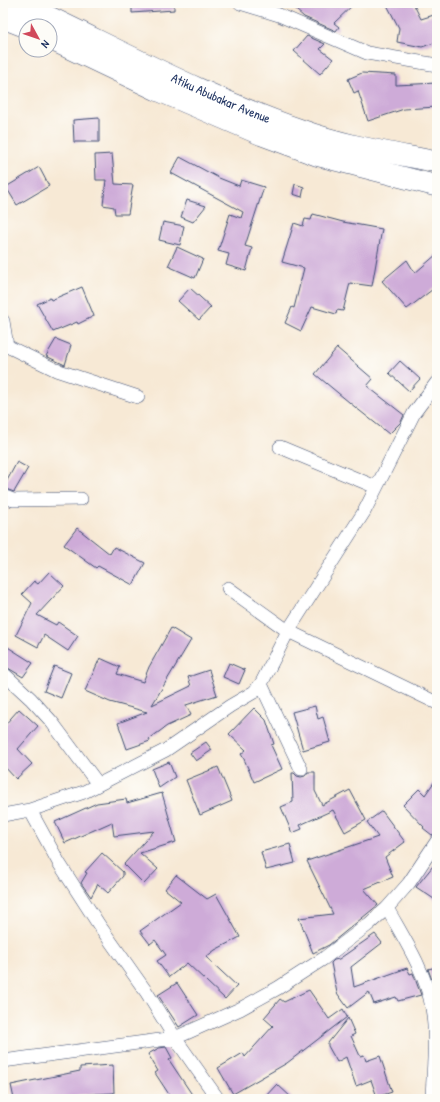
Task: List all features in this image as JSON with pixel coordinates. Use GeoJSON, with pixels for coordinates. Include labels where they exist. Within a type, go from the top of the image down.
{"type":"FeatureCollection","features":[{"type":"Feature","properties":{"kind":"main road","name":"Atiku Abubakar Avenue"},"geometry":{"type":"LineString","coordinates":[[15,3],[39,12],[233,104],[302,131],[345,143],[437,162]]}},
{"type":"Feature","properties":{"kind":"main road"},"geometry":{"type":"LineString","coordinates":[[3,18],[18,24]]}},
{"type":"Feature","properties":{"kind":"main road","name":"Atiku Abubakar Avenue"},"geometry":{"type":"LineString","coordinates":[[58,42],[157,90],[262,135],[316,155],[437,186]]}},
{"type":"Feature","properties":{"kind":"street"},"geometry":{"type":"LineString","coordinates":[[240,3],[279,16],[367,52],[437,65]]}},
{"type":"Feature","properties":{"kind":"street"},"geometry":{"type":"LineString","coordinates":[[3,321],[5,347],[56,370],[138,397]]}},
{"type":"Feature","properties":{"kind":"street"},"geometry":{"type":"LineString","coordinates":[[3,816],[30,810],[84,792],[166,750],[230,706],[254,692],[261,684],[288,631],[364,512],[414,413],[437,382]]}},
{"type":"Feature","properties":{"kind":"street"},"geometry":{"type":"LineString","coordinates":[[280,447],[376,487]]}},
{"type":"Feature","properties":{"kind":"street"},"geometry":{"type":"LineString","coordinates":[[3,496],[13,500],[81,499]]}},
{"type":"Feature","properties":{"kind":"street"},"geometry":{"type":"LineString","coordinates":[[228,588],[288,631],[437,703]]}},
{"type":"Feature","properties":{"kind":"street"},"geometry":{"type":"LineString","coordinates":[[3,673],[31,699],[51,721],[98,784]]}},
{"type":"Feature","properties":{"kind":"street"},"geometry":{"type":"LineString","coordinates":[[261,684],[301,769]]}},
{"type":"Feature","properties":{"kind":"street"},"geometry":{"type":"LineString","coordinates":[[30,810],[59,864],[99,925],[147,993],[175,1038],[218,1099]]}},
{"type":"Feature","properties":{"kind":"street"},"geometry":{"type":"LineString","coordinates":[[3,1061],[175,1038],[240,1010],[323,960],[369,924],[387,908],[409,883],[437,841]]}},
{"type":"Feature","properties":{"kind":"street"},"geometry":{"type":"LineString","coordinates":[[387,908],[423,977],[432,1007],[436,1035],[432,1099]]}},
{"type":"Feature","properties":{"kind":"building"},"geometry":{"type":"Polygon","coordinates":[[[132,3],[174,3],[174,10],[132,13],[132,3]]]}},
{"type":"Feature","properties":{"kind":"building"},"geometry":{"type":"Polygon","coordinates":[[[288,3],[355,3],[334,23],[339,27],[336,31],[304,17],[288,3]]]}},
{"type":"Feature","properties":{"kind":"building"},"geometry":{"type":"Polygon","coordinates":[[[386,3],[413,3],[421,19],[437,14],[437,42],[422,47],[397,42],[399,28],[386,3]]]}},
{"type":"Feature","properties":{"kind":"building"},"geometry":{"type":"Polygon","coordinates":[[[307,36],[325,44],[320,49],[333,59],[320,74],[294,51],[307,36]]]}},
{"type":"Feature","properties":{"kind":"building"},"geometry":{"type":"Polygon","coordinates":[[[362,73],[396,75],[396,85],[437,83],[437,107],[404,109],[368,121],[358,91],[354,93],[348,79],[362,73]]]}},
{"type":"Feature","properties":{"kind":"building"},"geometry":{"type":"Polygon","coordinates":[[[99,118],[99,142],[74,142],[73,120],[99,118]]]}},
{"type":"Feature","properties":{"kind":"building"},"geometry":{"type":"Polygon","coordinates":[[[112,154],[115,184],[133,185],[128,214],[115,214],[114,207],[103,205],[106,180],[96,180],[95,155],[112,154]]]}},
{"type":"Feature","properties":{"kind":"building"},"geometry":{"type":"Polygon","coordinates":[[[180,157],[219,178],[239,186],[241,180],[264,187],[245,246],[252,248],[246,271],[226,265],[229,254],[218,251],[230,214],[241,218],[243,212],[171,173],[180,157]]]}},
{"type":"Feature","properties":{"kind":"building"},"geometry":{"type":"Polygon","coordinates":[[[39,167],[49,186],[17,205],[6,187],[39,167]]]}},
{"type":"Feature","properties":{"kind":"building"},"geometry":{"type":"Polygon","coordinates":[[[295,184],[304,187],[302,197],[293,194],[295,184]]]}},
{"type":"Feature","properties":{"kind":"building"},"geometry":{"type":"Polygon","coordinates":[[[187,200],[206,206],[193,222],[181,217],[187,200]]]}},
{"type":"Feature","properties":{"kind":"building"},"geometry":{"type":"Polygon","coordinates":[[[313,214],[343,222],[382,229],[372,286],[350,283],[343,311],[337,310],[336,314],[312,307],[301,331],[285,323],[292,307],[294,308],[304,268],[282,262],[294,223],[303,226],[305,219],[311,220],[313,214]]]}},
{"type":"Feature","properties":{"kind":"building"},"geometry":{"type":"Polygon","coordinates":[[[163,222],[184,226],[180,245],[159,240],[163,222]]]}},
{"type":"Feature","properties":{"kind":"building"},"geometry":{"type":"Polygon","coordinates":[[[177,247],[203,259],[195,278],[168,266],[177,247]]]}},
{"type":"Feature","properties":{"kind":"building"},"geometry":{"type":"Polygon","coordinates":[[[437,254],[437,286],[407,309],[382,281],[407,260],[415,273],[437,254]]]}},
{"type":"Feature","properties":{"kind":"building"},"geometry":{"type":"Polygon","coordinates":[[[82,287],[94,316],[78,324],[77,322],[53,332],[37,304],[50,298],[51,300],[82,287]]]}},
{"type":"Feature","properties":{"kind":"building"},"geometry":{"type":"Polygon","coordinates":[[[190,288],[211,307],[199,320],[178,301],[190,288]]]}},
{"type":"Feature","properties":{"kind":"building"},"geometry":{"type":"Polygon","coordinates":[[[56,339],[71,345],[65,365],[46,356],[56,339]]]}},
{"type":"Feature","properties":{"kind":"building"},"geometry":{"type":"Polygon","coordinates":[[[337,348],[373,379],[367,386],[404,415],[401,422],[389,434],[315,374],[337,348]]]}},
{"type":"Feature","properties":{"kind":"building"},"geometry":{"type":"Polygon","coordinates":[[[400,361],[420,379],[409,391],[389,373],[400,361]]]}},
{"type":"Feature","properties":{"kind":"building"},"geometry":{"type":"Polygon","coordinates":[[[17,462],[28,468],[14,492],[3,488],[17,462]]]}},
{"type":"Feature","properties":{"kind":"building"},"geometry":{"type":"Polygon","coordinates":[[[77,528],[110,554],[114,547],[145,563],[133,585],[98,566],[96,568],[64,545],[77,528]]]}},
{"type":"Feature","properties":{"kind":"building"},"geometry":{"type":"Polygon","coordinates":[[[49,572],[64,586],[37,615],[56,625],[58,622],[78,636],[68,651],[44,635],[38,647],[16,635],[32,603],[22,594],[34,581],[38,584],[49,572]]]}},
{"type":"Feature","properties":{"kind":"building"},"geometry":{"type":"Polygon","coordinates":[[[171,628],[191,640],[152,705],[191,686],[188,677],[209,670],[217,695],[186,705],[191,715],[167,726],[149,739],[150,741],[127,749],[118,723],[147,712],[110,702],[85,691],[100,658],[120,667],[117,674],[143,682],[149,667],[171,628]]]}},
{"type":"Feature","properties":{"kind":"building"},"geometry":{"type":"Polygon","coordinates":[[[3,644],[33,663],[23,677],[3,665],[3,644]]]}},
{"type":"Feature","properties":{"kind":"building"},"geometry":{"type":"Polygon","coordinates":[[[229,663],[245,670],[239,684],[223,677],[229,663]]]}},
{"type":"Feature","properties":{"kind":"building"},"geometry":{"type":"Polygon","coordinates":[[[54,666],[71,673],[61,698],[44,691],[54,666]]]}},
{"type":"Feature","properties":{"kind":"building"},"geometry":{"type":"Polygon","coordinates":[[[315,706],[318,719],[323,717],[330,742],[303,750],[292,712],[315,706]]]}},
{"type":"Feature","properties":{"kind":"building"},"geometry":{"type":"Polygon","coordinates":[[[254,708],[266,720],[274,744],[271,745],[282,769],[254,782],[241,754],[246,750],[229,734],[254,708]]]}},
{"type":"Feature","properties":{"kind":"building"},"geometry":{"type":"Polygon","coordinates":[[[19,709],[38,726],[18,749],[32,764],[16,779],[3,765],[3,727],[19,709]]]}},
{"type":"Feature","properties":{"kind":"building"},"geometry":{"type":"Polygon","coordinates":[[[206,742],[212,750],[196,761],[190,753],[206,742]]]}},
{"type":"Feature","properties":{"kind":"building"},"geometry":{"type":"Polygon","coordinates":[[[169,762],[175,777],[159,788],[152,769],[169,762]]]}},
{"type":"Feature","properties":{"kind":"building"},"geometry":{"type":"Polygon","coordinates":[[[218,767],[232,801],[200,815],[186,780],[218,767]]]}},
{"type":"Feature","properties":{"kind":"building"},"geometry":{"type":"Polygon","coordinates":[[[308,772],[315,772],[315,791],[322,805],[350,790],[366,820],[345,832],[333,810],[300,825],[302,829],[292,833],[281,807],[293,802],[292,773],[301,777],[305,776],[308,772]]]}},
{"type":"Feature","properties":{"kind":"building"},"geometry":{"type":"Polygon","coordinates":[[[437,778],[437,833],[432,835],[423,828],[424,827],[403,805],[419,789],[425,795],[437,778]]]}},
{"type":"Feature","properties":{"kind":"building"},"geometry":{"type":"Polygon","coordinates":[[[162,793],[176,842],[140,853],[158,869],[144,884],[124,864],[154,831],[114,836],[112,822],[65,843],[55,822],[97,803],[126,799],[127,803],[162,793]]]}},
{"type":"Feature","properties":{"kind":"building"},"geometry":{"type":"Polygon","coordinates":[[[382,811],[405,842],[385,857],[393,877],[364,889],[378,905],[329,945],[313,953],[299,918],[333,914],[307,861],[378,837],[367,822],[382,811]]]}},
{"type":"Feature","properties":{"kind":"building"},"geometry":{"type":"Polygon","coordinates":[[[290,844],[295,863],[266,870],[261,852],[290,844]]]}},
{"type":"Feature","properties":{"kind":"building"},"geometry":{"type":"Polygon","coordinates":[[[102,853],[123,872],[123,876],[108,893],[98,884],[91,897],[81,883],[87,873],[85,872],[102,853]]]}},
{"type":"Feature","properties":{"kind":"building"},"geometry":{"type":"Polygon","coordinates":[[[437,861],[437,901],[416,887],[437,861]]]}},
{"type":"Feature","properties":{"kind":"building"},"geometry":{"type":"Polygon","coordinates":[[[176,875],[207,899],[216,894],[240,937],[215,950],[206,957],[237,986],[225,999],[187,963],[169,977],[157,961],[166,955],[155,940],[150,944],[140,931],[181,902],[165,889],[176,875]]]}},
{"type":"Feature","properties":{"kind":"building"},"geometry":{"type":"Polygon","coordinates":[[[375,934],[382,943],[351,967],[354,987],[407,968],[410,974],[413,973],[421,995],[398,1001],[396,997],[374,1004],[369,992],[348,1008],[337,993],[331,963],[375,934]]]}},
{"type":"Feature","properties":{"kind":"building"},"geometry":{"type":"Polygon","coordinates":[[[437,967],[437,991],[436,991],[428,969],[437,967]]]}},
{"type":"Feature","properties":{"kind":"building"},"geometry":{"type":"Polygon","coordinates":[[[177,983],[198,1015],[179,1027],[158,995],[177,983]]]}},
{"type":"Feature","properties":{"kind":"building"},"geometry":{"type":"Polygon","coordinates":[[[309,990],[329,1019],[343,1009],[347,1017],[287,1063],[233,1094],[218,1068],[243,1053],[245,1057],[273,1026],[264,1018],[280,999],[284,1002],[309,990]]]}},
{"type":"Feature","properties":{"kind":"building"},"geometry":{"type":"Polygon","coordinates":[[[348,1018],[355,1034],[351,1036],[360,1056],[364,1055],[366,1061],[380,1056],[392,1092],[377,1097],[371,1080],[356,1086],[346,1057],[337,1062],[328,1046],[328,1043],[348,1018]]]}},
{"type":"Feature","properties":{"kind":"building"},"geometry":{"type":"Polygon","coordinates":[[[166,1047],[172,1058],[169,1060],[195,1099],[172,1099],[155,1073],[158,1071],[148,1054],[159,1048],[166,1047]]]}},
{"type":"Feature","properties":{"kind":"building"},"geometry":{"type":"Polygon","coordinates":[[[113,1065],[114,1093],[77,1095],[77,1099],[14,1099],[11,1085],[80,1071],[80,1067],[113,1065]]]}},
{"type":"Feature","properties":{"kind":"building"},"geometry":{"type":"Polygon","coordinates":[[[277,1084],[293,1099],[263,1099],[277,1084]]]}}]}
